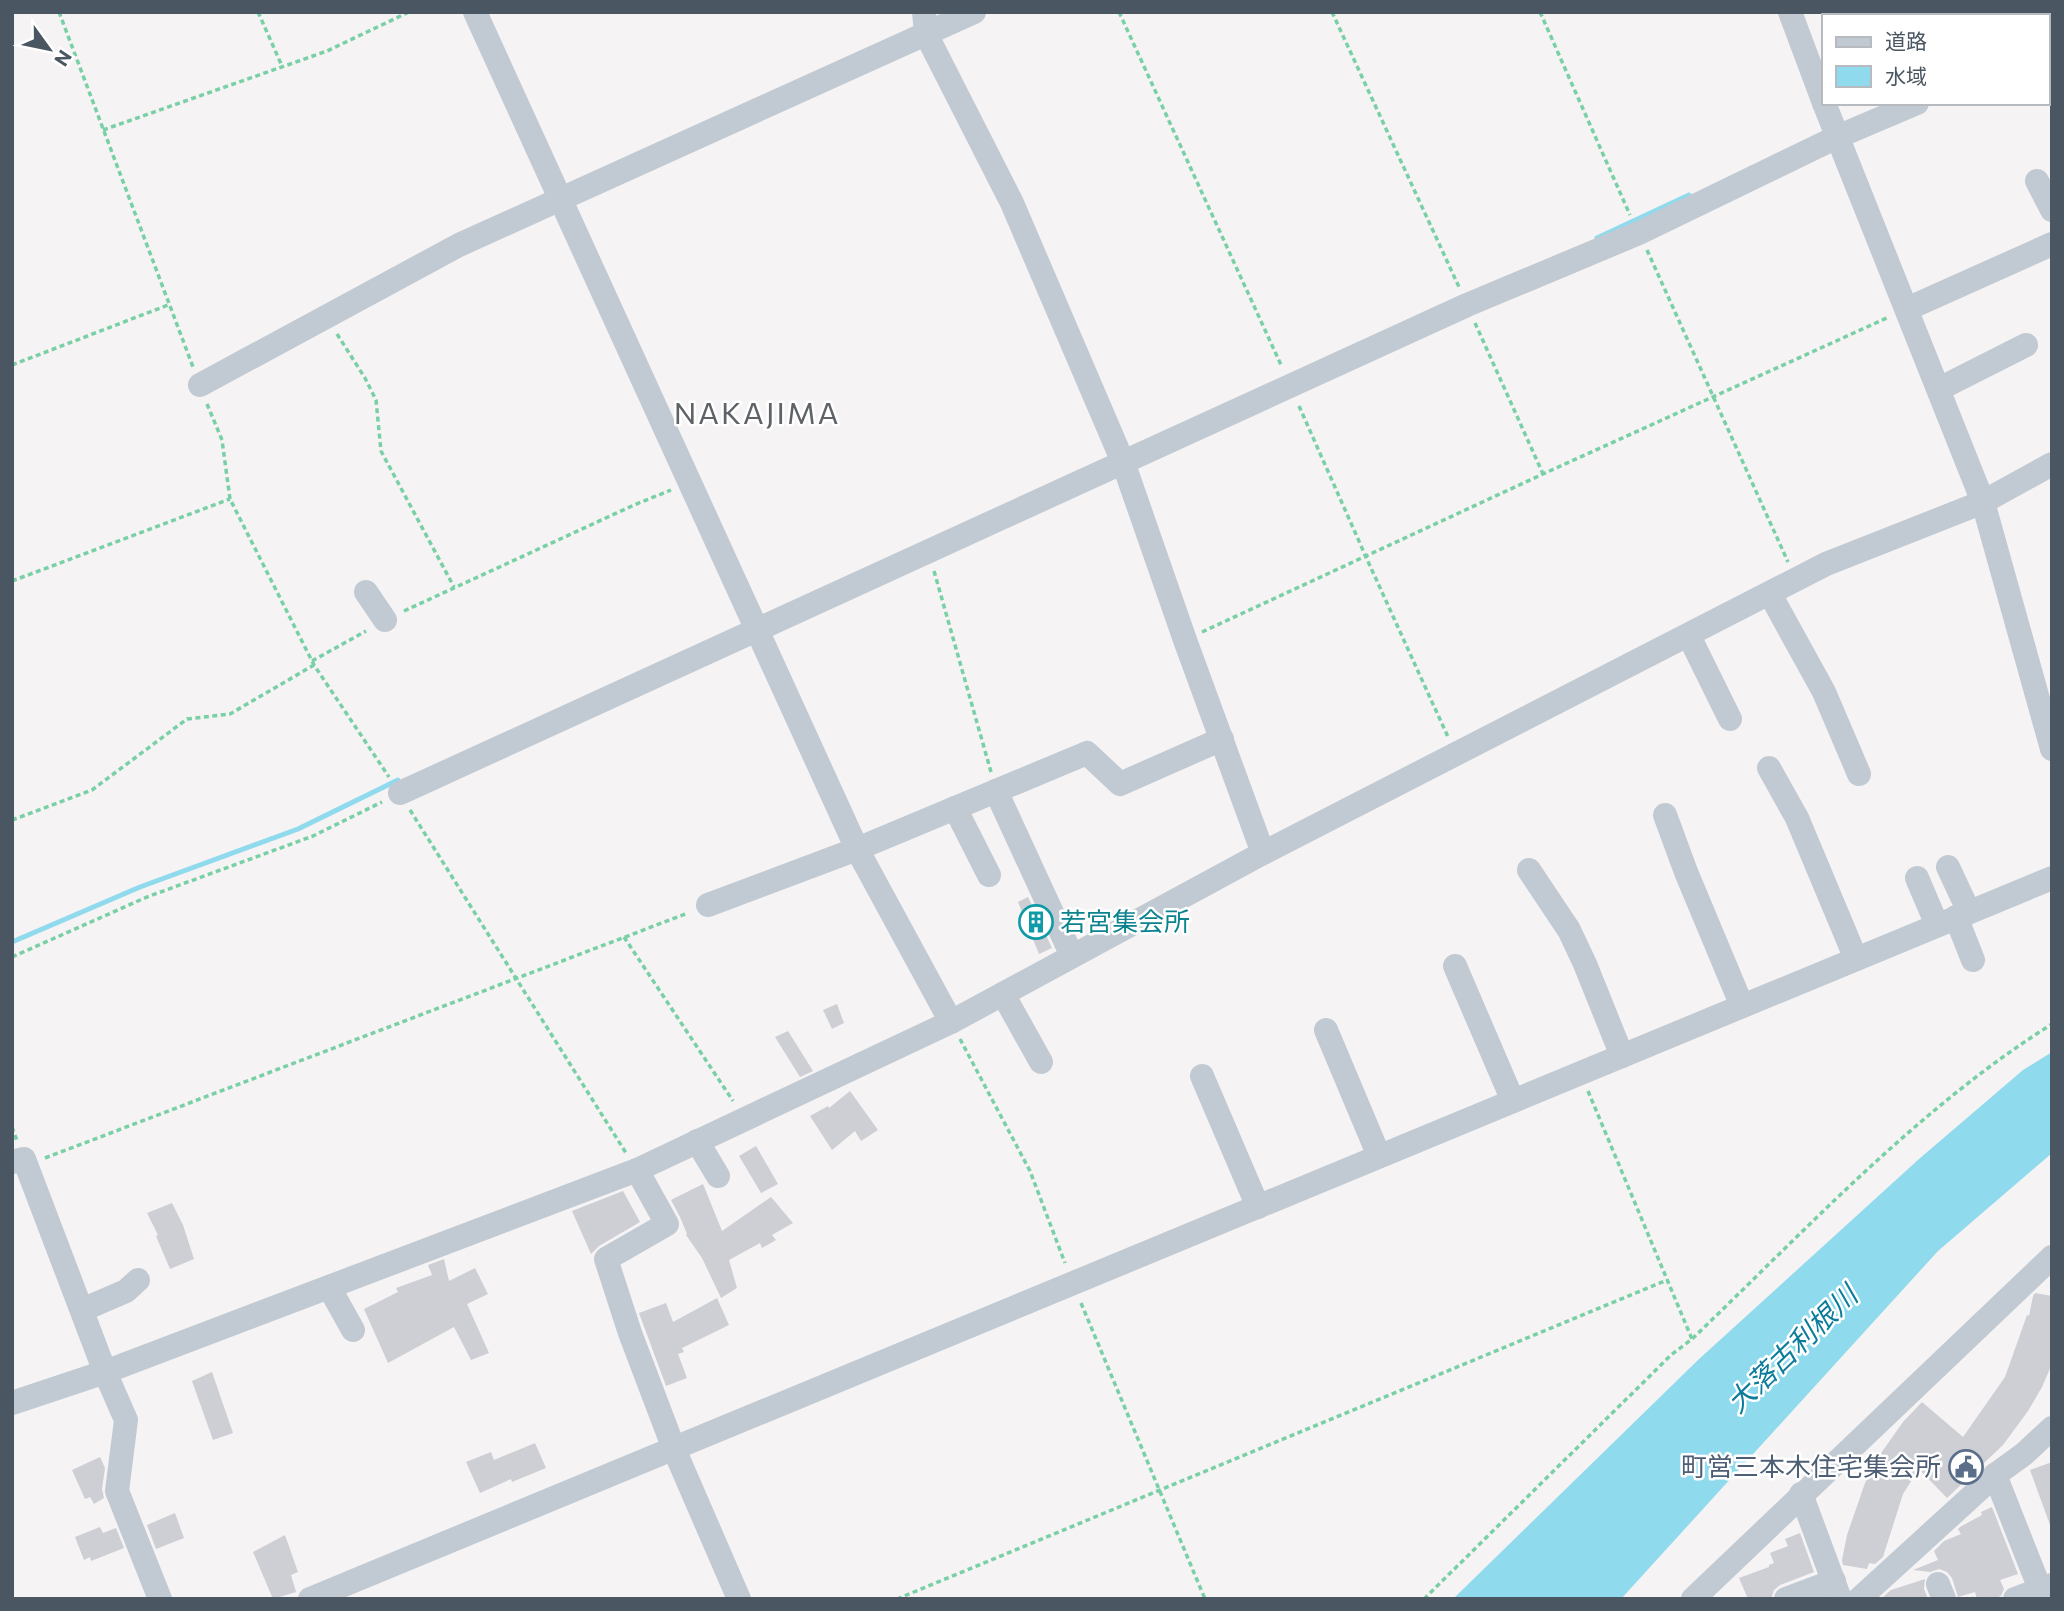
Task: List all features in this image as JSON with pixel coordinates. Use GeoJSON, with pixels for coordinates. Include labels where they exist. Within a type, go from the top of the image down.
{"type":"FeatureCollection","features":[{"type":"Feature","properties":{"kind":"street"},"geometry":{"type":"LineString","coordinates":[[475,12],[857,849],[951,1022]]}},
{"type":"Feature","properties":{"kind":"street"},"geometry":{"type":"LineString","coordinates":[[200,385],[459,245],[561,200],[925,23],[974,12]]}},
{"type":"Feature","properties":{"kind":"street"},"geometry":{"type":"LineString","coordinates":[[1790,12],[1822,98]]}},
{"type":"Feature","properties":{"kind":"street"},"geometry":{"type":"LineString","coordinates":[[925,23],[1012,203],[1123,462],[1262,853]]}},
{"type":"Feature","properties":{"kind":"street"},"geometry":{"type":"LineString","coordinates":[[1825,105],[1983,502],[2041,662],[2052,749]]}},
{"type":"Feature","properties":{"kind":"street"},"geometry":{"type":"LineString","coordinates":[[400,793],[1467,306],[1639,233],[1837,137],[1912,105]]}},
{"type":"Feature","properties":{"kind":"street"},"geometry":{"type":"LineString","coordinates":[[2037,181],[2052,211]]}},
{"type":"Feature","properties":{"kind":"street"},"geometry":{"type":"LineString","coordinates":[[1907,309],[2052,244]]}},
{"type":"Feature","properties":{"kind":"street"},"geometry":{"type":"LineString","coordinates":[[1938,389],[2025,345]]}},
{"type":"Feature","properties":{"kind":"street"},"geometry":{"type":"LineString","coordinates":[[12,1404],[105,1372],[637,1170],[951,1022],[1262,853],[1826,564],[1983,502],[2052,464]]}},
{"type":"Feature","properties":{"kind":"street"},"geometry":{"type":"LineString","coordinates":[[366,592],[385,621]]}},
{"type":"Feature","properties":{"kind":"street"},"geometry":{"type":"LineString","coordinates":[[1770,594],[1824,692],[1860,774]]}},
{"type":"Feature","properties":{"kind":"street"},"geometry":{"type":"LineString","coordinates":[[1689,636],[1730,719]]}},
{"type":"Feature","properties":{"kind":"street"},"geometry":{"type":"LineString","coordinates":[[708,905],[857,849],[1087,754],[1119,784],[1222,738]]}},
{"type":"Feature","properties":{"kind":"street"},"geometry":{"type":"LineString","coordinates":[[1769,768],[1797,818],[1856,959]]}},
{"type":"Feature","properties":{"kind":"street"},"geometry":{"type":"LineString","coordinates":[[996,791],[1072,956]]}},
{"type":"Feature","properties":{"kind":"street"},"geometry":{"type":"LineString","coordinates":[[955,808],[989,875]]}},
{"type":"Feature","properties":{"kind":"street"},"geometry":{"type":"LineString","coordinates":[[1665,815],[1742,1006]]}},
{"type":"Feature","properties":{"kind":"street"},"geometry":{"type":"LineString","coordinates":[[1948,867],[1954,918],[1973,960]]}},
{"type":"Feature","properties":{"kind":"street"},"geometry":{"type":"LineString","coordinates":[[1529,870],[1569,930],[1622,1056]]}},
{"type":"Feature","properties":{"kind":"street"},"geometry":{"type":"LineString","coordinates":[[1917,878],[1954,918]]}},
{"type":"Feature","properties":{"kind":"street"},"geometry":{"type":"LineString","coordinates":[[310,1599],[2052,878]]}},
{"type":"Feature","properties":{"kind":"street"},"geometry":{"type":"LineString","coordinates":[[1455,966],[1513,1101]]}},
{"type":"Feature","properties":{"kind":"street"},"geometry":{"type":"LineString","coordinates":[[1003,994],[1041,1062]]}},
{"type":"Feature","properties":{"kind":"street"},"geometry":{"type":"LineString","coordinates":[[1326,1030],[1379,1156]]}},
{"type":"Feature","properties":{"kind":"street"},"geometry":{"type":"LineString","coordinates":[[1202,1076],[1258,1206]]}},
{"type":"Feature","properties":{"kind":"street"},"geometry":{"type":"LineString","coordinates":[[697,1141],[718,1176]]}},
{"type":"Feature","properties":{"kind":"street"},"geometry":{"type":"LineString","coordinates":[[19,1163],[126,1420],[117,1491],[160,1599]]}},
{"type":"Feature","properties":{"kind":"street"},"geometry":{"type":"LineString","coordinates":[[637,1170],[667,1224],[606,1259],[630,1333],[674,1449],[739,1599]]}},
{"type":"Feature","properties":{"kind":"street"},"geometry":{"type":"LineString","coordinates":[[1693,1599],[2052,1257]]}},
{"type":"Feature","properties":{"kind":"street"},"geometry":{"type":"LineString","coordinates":[[82,1310],[126,1291],[138,1280]]}},
{"type":"Feature","properties":{"kind":"street"},"geometry":{"type":"LineString","coordinates":[[329,1287],[352,1330]]}},
{"type":"Feature","properties":{"kind":"street"},"geometry":{"type":"LineString","coordinates":[[1859,1599],[1994,1475],[2024,1454],[2052,1428]]}},
{"type":"Feature","properties":{"kind":"street"},"geometry":{"type":"LineString","coordinates":[[1994,1475],[2046,1587],[2015,1599]]}},
{"type":"Feature","properties":{"kind":"street"},"geometry":{"type":"LineString","coordinates":[[1786,1599],[1837,1590],[1801,1494]]}},
{"type":"Feature","properties":{"kind":"path"},"geometry":{"type":"LineString","coordinates":[[59,12],[168,305],[222,440],[230,499],[314,665],[400,793],[637,1170]]}},
{"type":"Feature","properties":{"kind":"path"},"geometry":{"type":"LineString","coordinates":[[258,12],[282,66]]}},
{"type":"Feature","properties":{"kind":"path"},"geometry":{"type":"LineString","coordinates":[[103,130],[327,51],[409,12]]}},
{"type":"Feature","properties":{"kind":"path"},"geometry":{"type":"LineString","coordinates":[[1119,12],[1456,754]]}},
{"type":"Feature","properties":{"kind":"path"},"geometry":{"type":"LineString","coordinates":[[1332,12],[1543,474]]}},
{"type":"Feature","properties":{"kind":"path"},"geometry":{"type":"LineString","coordinates":[[1540,12],[1797,580]]}},
{"type":"Feature","properties":{"kind":"path"},"geometry":{"type":"LineString","coordinates":[[12,365],[168,305]]}},
{"type":"Feature","properties":{"kind":"path"},"geometry":{"type":"LineString","coordinates":[[1185,640],[1907,309]]}},
{"type":"Feature","properties":{"kind":"path"},"geometry":{"type":"LineString","coordinates":[[326,317],[376,400],[381,451],[454,588],[634,505],[690,483]]}},
{"type":"Feature","properties":{"kind":"path"},"geometry":{"type":"LineString","coordinates":[[12,580],[230,499]]}},
{"type":"Feature","properties":{"kind":"path"},"geometry":{"type":"LineString","coordinates":[[929,552],[996,791]]}},
{"type":"Feature","properties":{"kind":"path"},"geometry":{"type":"LineString","coordinates":[[12,820],[92,790],[187,719],[230,715],[314,665]]}},
{"type":"Feature","properties":{"kind":"path"},"geometry":{"type":"LineString","coordinates":[[12,957],[147,897],[313,836],[400,793]]}},
{"type":"Feature","properties":{"kind":"path"},"geometry":{"type":"LineString","coordinates":[[19,1163],[472,996],[708,905]]}},
{"type":"Feature","properties":{"kind":"path"},"geometry":{"type":"LineString","coordinates":[[624,937],[744,1119]]}},
{"type":"Feature","properties":{"kind":"path"},"geometry":{"type":"LineString","coordinates":[[951,1022],[1030,1171],[1073,1283],[1205,1599]]}},
{"type":"Feature","properties":{"kind":"path"},"geometry":{"type":"LineString","coordinates":[[1424,1599],[1671,1355],[1692,1339],[1883,1155],[1949,1098],[2052,1024]]}},
{"type":"Feature","properties":{"kind":"path"},"geometry":{"type":"LineString","coordinates":[[1580,1073],[1692,1339]]}},
{"type":"Feature","properties":{"kind":"path"},"geometry":{"type":"LineString","coordinates":[[897,1599],[1667,1280]]}},
{"type":"Feature","properties":{"kind":"water","name":"大落古利根川"},"geometry":{"type":"Polygon","coordinates":[[[2052,1052],[2052,1153],[1938,1251],[1621,1599],[1453,1599],[1698,1360],[1919,1159],[2023,1070],[2052,1052]]]}},
{"type":"Feature","properties":{"kind":"building","name":"若宮集会所"},"geometry":{"type":"Polygon","coordinates":[[[1028,897],[1052,948],[1039,954],[1018,902],[1028,897]]]}},
{"type":"Feature","properties":{"kind":"building"},"geometry":{"type":"Polygon","coordinates":[[[837,1004],[844,1023],[832,1029],[823,1010],[837,1004]]]}},
{"type":"Feature","properties":{"kind":"building"},"geometry":{"type":"Polygon","coordinates":[[[788,1031],[813,1071],[800,1077],[775,1037],[788,1031]]]}},
{"type":"Feature","properties":{"kind":"building"},"geometry":{"type":"Polygon","coordinates":[[[850,1091],[878,1130],[861,1141],[855,1131],[832,1150],[810,1116],[828,1106],[829,1108],[850,1091]]]}},
{"type":"Feature","properties":{"kind":"building"},"geometry":{"type":"Polygon","coordinates":[[[756,1146],[778,1184],[761,1193],[739,1156],[756,1146]]]}},
{"type":"Feature","properties":{"kind":"building"},"geometry":{"type":"Polygon","coordinates":[[[703,1184],[722,1231],[771,1197],[793,1223],[772,1235],[776,1240],[762,1248],[760,1243],[729,1260],[737,1288],[721,1298],[702,1258],[686,1235],[671,1200],[703,1184]]]}},
{"type":"Feature","properties":{"kind":"building"},"geometry":{"type":"Polygon","coordinates":[[[623,1191],[640,1222],[599,1246],[591,1254],[572,1211],[623,1191]]]}},
{"type":"Feature","properties":{"kind":"building"},"geometry":{"type":"Polygon","coordinates":[[[172,1203],[183,1225],[194,1259],[170,1269],[147,1213],[172,1203]]]}},
{"type":"Feature","properties":{"kind":"building"},"geometry":{"type":"Polygon","coordinates":[[[444,1259],[449,1281],[475,1268],[488,1294],[467,1304],[489,1353],[471,1360],[454,1327],[388,1363],[364,1309],[398,1292],[396,1288],[432,1275],[428,1265],[444,1259]]]}},
{"type":"Feature","properties":{"kind":"building"},"geometry":{"type":"Polygon","coordinates":[[[2035,1293],[2052,1296],[2052,1364],[2028,1411],[2003,1445],[1947,1498],[1919,1469],[1903,1494],[1883,1557],[1875,1564],[1869,1563],[1867,1569],[1843,1565],[1847,1535],[1865,1483],[1879,1456],[1903,1422],[1922,1402],[1963,1437],[2005,1377],[2035,1293]]]}},
{"type":"Feature","properties":{"kind":"building"},"geometry":{"type":"Polygon","coordinates":[[[717,1298],[729,1325],[682,1348],[684,1352],[678,1354],[687,1378],[666,1386],[639,1313],[666,1303],[673,1322],[717,1298]]]}},
{"type":"Feature","properties":{"kind":"building"},"geometry":{"type":"Polygon","coordinates":[[[212,1372],[233,1433],[213,1440],[192,1381],[212,1372]]]}},
{"type":"Feature","properties":{"kind":"building"},"geometry":{"type":"Polygon","coordinates":[[[535,1443],[546,1468],[512,1482],[511,1479],[480,1493],[466,1462],[491,1452],[494,1460],[535,1443]]]}},
{"type":"Feature","properties":{"kind":"building"},"geometry":{"type":"Polygon","coordinates":[[[100,1457],[105,1468],[102,1489],[104,1498],[94,1504],[90,1497],[85,1499],[72,1470],[100,1457]]]}},
{"type":"Feature","properties":{"kind":"building"},"geometry":{"type":"Polygon","coordinates":[[[2052,1462],[2052,1524],[2050,1525],[2030,1470],[2052,1462]]]}},
{"type":"Feature","properties":{"kind":"building"},"geometry":{"type":"Polygon","coordinates":[[[1992,1507],[2018,1574],[2000,1580],[2004,1589],[2001,1596],[1977,1599],[1975,1592],[1958,1597],[1952,1578],[1947,1572],[1939,1569],[1930,1572],[1913,1570],[1938,1560],[1934,1551],[1944,1541],[1961,1534],[1958,1529],[1960,1527],[1992,1507]]]}},
{"type":"Feature","properties":{"kind":"building"},"geometry":{"type":"Polygon","coordinates":[[[175,1513],[184,1538],[156,1549],[147,1525],[175,1513]]]}},
{"type":"Feature","properties":{"kind":"building"},"geometry":{"type":"Polygon","coordinates":[[[100,1527],[103,1533],[116,1528],[124,1548],[91,1561],[90,1557],[84,1560],[75,1537],[100,1527]]]}},
{"type":"Feature","properties":{"kind":"building"},"geometry":{"type":"Polygon","coordinates":[[[1800,1533],[1814,1572],[1780,1585],[1774,1590],[1771,1599],[1748,1599],[1739,1578],[1769,1567],[1774,1563],[1770,1553],[1788,1546],[1785,1539],[1800,1533]]]}},
{"type":"Feature","properties":{"kind":"building"},"geometry":{"type":"Polygon","coordinates":[[[285,1535],[298,1572],[291,1575],[296,1592],[273,1599],[253,1552],[285,1535]]]}},
{"type":"Feature","properties":{"kind":"building"},"geometry":{"type":"Polygon","coordinates":[[[1925,1579],[1924,1589],[1928,1599],[1881,1599],[1891,1590],[1925,1579]]]}},
{"type":"Feature","properties":{"kind":"waterway"},"geometry":{"type":"LineString","coordinates":[[2050,18],[2052,13]]}},
{"type":"Feature","properties":{"kind":"waterway"},"geometry":{"type":"LineString","coordinates":[[1597,238],[1689,195]]}},
{"type":"Feature","properties":{"kind":"waterway"},"geometry":{"type":"LineString","coordinates":[[12,942],[140,887],[298,829],[398,780]]}},
{"type":"Feature","properties":{"kind":"place","name":"若宮集会所"},"geometry":{"type":"Point","coordinates":[1036,922]}},
{"type":"Feature","properties":{"kind":"place","name":"町営三本木住宅集会所"},"geometry":{"type":"Point","coordinates":[1966,1467]}},
{"type":"Feature","properties":{"kind":"district","name":"NAKAJIMA"},"geometry":{"type":"Point","coordinates":[757,414]}}]}
